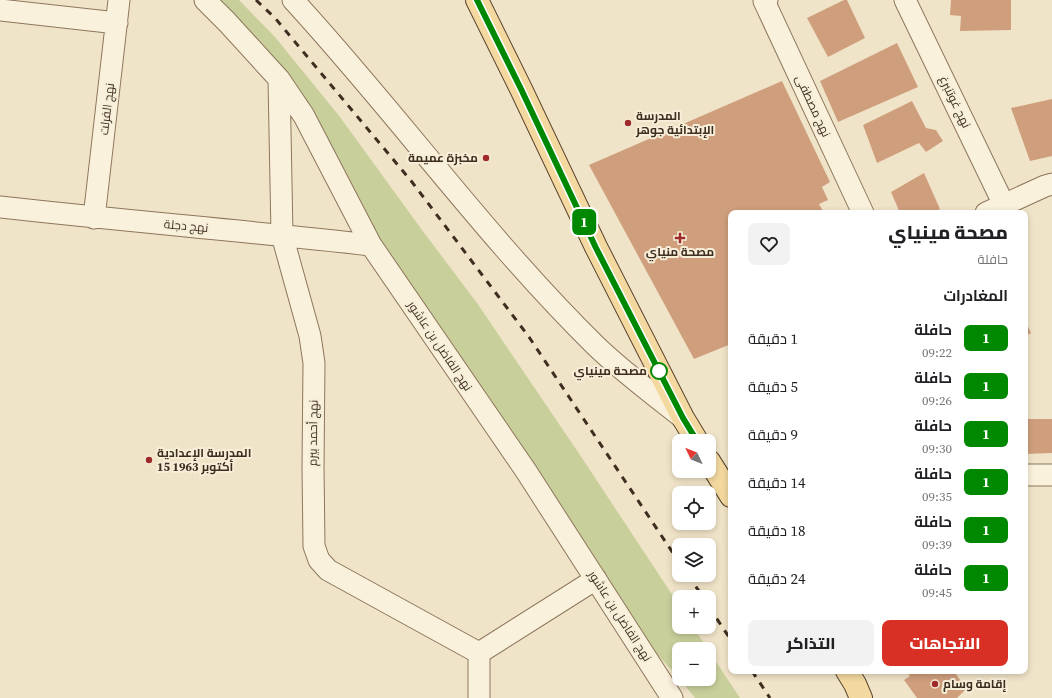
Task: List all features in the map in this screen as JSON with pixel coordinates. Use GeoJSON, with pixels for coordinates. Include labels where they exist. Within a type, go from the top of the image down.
{"type":"FeatureCollection","features":[{"type":"Feature","properties":{"kind":"main road"},"geometry":{"type":"LineString","coordinates":[[477,0],[596,248],[683,418],[693,434]]}},
{"type":"Feature","properties":{"kind":"main road"},"geometry":{"type":"LineString","coordinates":[[716,472],[728,491]]}},
{"type":"Feature","properties":{"kind":"street","name":"نهج الفرلت"},"geometry":{"type":"LineString","coordinates":[[94,218],[119,0]]}},
{"type":"Feature","properties":{"kind":"street","name":"نهج الفاضل بن عاشور"},"geometry":{"type":"LineString","coordinates":[[205,0],[279,79],[304,116],[371,245],[526,471],[596,579],[664,693]]}},
{"type":"Feature","properties":{"kind":"street"},"geometry":{"type":"LineString","coordinates":[[293,0],[358,74],[459,196],[548,296],[597,347],[683,418]]}},
{"type":"Feature","properties":{"kind":"street","name":"نهج مصطفى"},"geometry":{"type":"LineString","coordinates":[[765,0],[862,210]]}},
{"type":"Feature","properties":{"kind":"street","name":"نهج غوتنبرغ"},"geometry":{"type":"LineString","coordinates":[[905,0],[995,209]]}},
{"type":"Feature","properties":{"kind":"street"},"geometry":{"type":"LineString","coordinates":[[0,10],[117,23]]}},
{"type":"Feature","properties":{"kind":"street","name":"نهج أحمد بيرم"},"geometry":{"type":"LineString","coordinates":[[279,79],[282,235],[310,336],[314,363],[312,467],[314,546],[319,560],[328,570],[479,653]]}},
{"type":"Feature","properties":{"kind":"street"},"geometry":{"type":"LineString","coordinates":[[995,209],[1052,184]]}},
{"type":"Feature","properties":{"kind":"street","name":"نهج دجلة"},"geometry":{"type":"LineString","coordinates":[[0,207],[94,218],[282,235],[371,245]]}},
{"type":"Feature","properties":{"kind":"street"},"geometry":{"type":"LineString","coordinates":[[1028,475],[1052,475]]}},
{"type":"Feature","properties":{"kind":"street"},"geometry":{"type":"LineString","coordinates":[[479,698],[479,653],[596,579]]}},
{"type":"Feature","properties":{"kind":"green space"},"geometry":{"type":"Polygon","coordinates":[[[216,0],[239,0],[275,37],[340,117],[477,303],[672,594],[672,634],[698,634],[703,642],[672,642],[672,670],[653,650],[216,0]]]}},
{"type":"Feature","properties":{"kind":"green space"},"geometry":{"type":"Polygon","coordinates":[[[716,662],[740,698],[695,698],[686,686],[716,686],[716,662]]]}},
{"type":"Feature","properties":{"kind":"building"},"geometry":{"type":"Polygon","coordinates":[[[844,0],[847,0],[865,38],[828,57],[807,18],[844,0]]]}},
{"type":"Feature","properties":{"kind":"building"},"geometry":{"type":"Polygon","coordinates":[[[951,0],[1011,0],[1011,30],[960,31],[961,16],[950,15],[951,0]]]}},
{"type":"Feature","properties":{"kind":"building"},"geometry":{"type":"Polygon","coordinates":[[[897,43],[918,87],[838,122],[820,81],[897,43]]]}},
{"type":"Feature","properties":{"kind":"building","name":"مصحة منياي"},"geometry":{"type":"Polygon","coordinates":[[[782,81],[830,182],[822,187],[828,200],[819,204],[822,210],[728,210],[728,345],[694,359],[589,165],[782,81]]]}},
{"type":"Feature","properties":{"kind":"building"},"geometry":{"type":"Polygon","coordinates":[[[1052,99],[1052,156],[1030,161],[1011,108],[1052,99]]]}},
{"type":"Feature","properties":{"kind":"building"},"geometry":{"type":"Polygon","coordinates":[[[912,101],[926,128],[936,130],[943,141],[926,152],[919,143],[877,163],[863,125],[912,101]]]}},
{"type":"Feature","properties":{"kind":"building"},"geometry":{"type":"Polygon","coordinates":[[[924,173],[940,209],[899,210],[891,192],[924,173]]]}},
{"type":"Feature","properties":{"kind":"building"},"geometry":{"type":"Polygon","coordinates":[[[1028,326],[1031,333],[1028,334],[1028,326]]]}},
{"type":"Feature","properties":{"kind":"building"},"geometry":{"type":"Polygon","coordinates":[[[1028,419],[1052,419],[1052,453],[1028,454],[1028,419]]]}},
{"type":"Feature","properties":{"kind":"building","name":"إقامة وسام"},"geometry":{"type":"Polygon","coordinates":[[[908,674],[956,674],[966,689],[957,698],[917,698],[904,680],[910,676],[908,674]]]}},
{"type":"Feature","properties":{"kind":"railway"},"geometry":{"type":"LineString","coordinates":[[256,0],[275,18],[412,182],[529,337],[672,552]]}},
{"type":"Feature","properties":{"kind":"railway"},"geometry":{"type":"LineString","coordinates":[[693,582],[698,590]]}},
{"type":"Feature","properties":{"kind":"railway"},"geometry":{"type":"LineString","coordinates":[[716,618],[728,636]]}},
{"type":"Feature","properties":{"kind":"railway"},"geometry":{"type":"LineString","coordinates":[[754,674],[770,698]]}},
{"type":"Feature","properties":{"kind":"bus line","name":"1"},"geometry":{"type":"LineString","coordinates":[[477,0],[596,248],[683,418],[693,434]]}},
{"type":"Feature","properties":{"kind":"place","name":"المدرسة الإبتدائية جوهر"},"geometry":{"type":"Point","coordinates":[628,123]}},
{"type":"Feature","properties":{"kind":"place","name":"مخبزة عميمة"},"geometry":{"type":"Point","coordinates":[486,158]}},
{"type":"Feature","properties":{"kind":"place","name":"مصحة منياي"},"geometry":{"type":"Point","coordinates":[680,238]}},
{"type":"Feature","properties":{"kind":"place","name":"مصحة مينياي"},"geometry":{"type":"Point","coordinates":[659,371]}},
{"type":"Feature","properties":{"kind":"place","name":"المدرسة الإعدادية 15 أكتوبر 1963"},"geometry":{"type":"Point","coordinates":[149,460]}},
{"type":"Feature","properties":{"kind":"place","name":"إقامة وسام"},"geometry":{"type":"Point","coordinates":[935,684]}}]}
